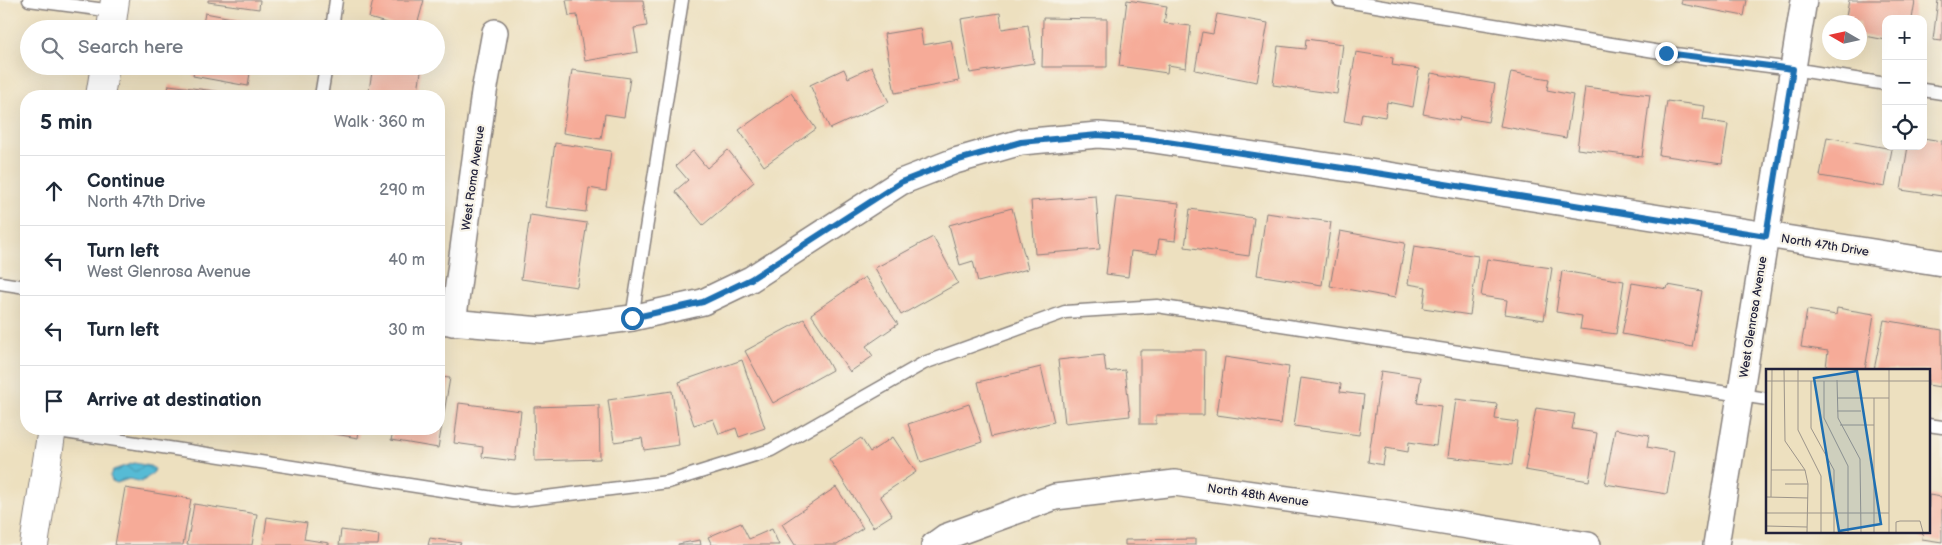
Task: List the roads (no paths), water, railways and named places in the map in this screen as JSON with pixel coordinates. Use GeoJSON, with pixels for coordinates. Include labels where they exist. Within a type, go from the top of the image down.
{"type":"FeatureCollection","features":[{"type":"Feature","properties":{"kind":"street","name":"West Glenrosa Avenue"},"geometry":{"type":"LineString","coordinates":[[1716,545],[1804,0]]}},
{"type":"Feature","properties":{"kind":"street","name":"West Roma Avenue"},"geometry":{"type":"LineString","coordinates":[[446,322],[495,32]]}},
{"type":"Feature","properties":{"kind":"street"},"geometry":{"type":"LineString","coordinates":[[101,90],[104,75]]}},
{"type":"Feature","properties":{"kind":"street","name":"North 47th Drive"},"geometry":{"type":"LineString","coordinates":[[446,322],[542,330],[632,318],[703,302],[751,279],[901,182],[955,161],[1021,142],[1098,135],[1147,139],[1383,174],[1942,263]]}},
{"type":"Feature","properties":{"kind":"street"},"geometry":{"type":"LineString","coordinates":[[34,545],[51,435]]}},
{"type":"Feature","properties":{"kind":"street","name":"North 48th Avenue"},"geometry":{"type":"LineString","coordinates":[[934,545],[946,538],[1055,497],[1175,483],[1387,513],[1588,545]]}},
{"type":"Feature","properties":{"kind":"lane"},"geometry":{"type":"LineString","coordinates":[[29,0],[113,13]]}},
{"type":"Feature","properties":{"kind":"lane"},"geometry":{"type":"LineString","coordinates":[[333,20],[336,0]]}},
{"type":"Feature","properties":{"kind":"lane"},"geometry":{"type":"LineString","coordinates":[[632,318],[682,0]]}},
{"type":"Feature","properties":{"kind":"lane"},"geometry":{"type":"LineString","coordinates":[[1338,0],[1666,53],[1793,69],[1882,83]]}},
{"type":"Feature","properties":{"kind":"lane"},"geometry":{"type":"LineString","coordinates":[[322,90],[324,75]]}},
{"type":"Feature","properties":{"kind":"lane"},"geometry":{"type":"LineString","coordinates":[[1927,91],[1942,93]]}},
{"type":"Feature","properties":{"kind":"lane"},"geometry":{"type":"LineString","coordinates":[[0,283],[20,286]]}},
{"type":"Feature","properties":{"kind":"lane"},"geometry":{"type":"LineString","coordinates":[[85,435],[514,501],[668,482],[771,450],[924,363],[1065,312],[1157,306],[1766,399]]}},
{"type":"Feature","properties":{"kind":"water"},"geometry":{"type":"Polygon","coordinates":[[[134,463],[150,466],[155,469],[154,472],[142,482],[129,479],[117,483],[112,481],[110,476],[113,470],[134,463]]]}}]}
